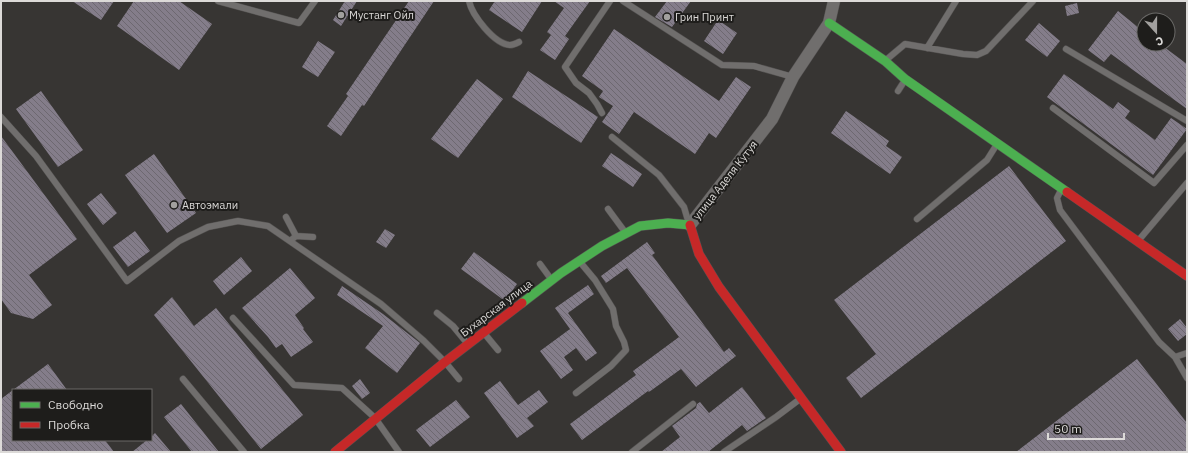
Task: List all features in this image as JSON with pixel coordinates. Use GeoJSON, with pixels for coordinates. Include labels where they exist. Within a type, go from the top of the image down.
{"type":"FeatureCollection","features":[{"type":"Feature","properties":{"kind":"street","name":"улица Аделя Кутуя"},"geometry":{"type":"LineString","coordinates":[[834,1],[829,23],[793,77],[772,119],[690,225],[699,254],[719,287],[841,452]]}},
{"type":"Feature","properties":{"kind":"street"},"geometry":{"type":"LineString","coordinates":[[829,23],[885,61],[905,79],[1187,276]]}},
{"type":"Feature","properties":{"kind":"street","name":"Бухарская улица"},"geometry":{"type":"LineString","coordinates":[[336,452],[375,418],[468,344],[552,280],[602,246],[640,226],[668,223],[690,225]]}},
{"type":"Feature","properties":{"kind":"lane"},"geometry":{"type":"LineString","coordinates":[[218,1],[299,23],[315,1]]}},
{"type":"Feature","properties":{"kind":"lane"},"geometry":{"type":"LineString","coordinates":[[469,1],[473,12],[493,36],[502,42],[511,45],[519,42]]}},
{"type":"Feature","properties":{"kind":"lane"},"geometry":{"type":"LineString","coordinates":[[602,113],[589,93],[576,83],[565,67],[610,1]]}},
{"type":"Feature","properties":{"kind":"lane"},"geometry":{"type":"LineString","coordinates":[[623,1],[722,65],[754,66],[793,77]]}},
{"type":"Feature","properties":{"kind":"lane"},"geometry":{"type":"LineString","coordinates":[[927,48],[956,1]]}},
{"type":"Feature","properties":{"kind":"lane"},"geometry":{"type":"LineString","coordinates":[[885,61],[905,44],[963,54],[977,54],[986,51],[1034,1]]}},
{"type":"Feature","properties":{"kind":"lane"},"geometry":{"type":"LineString","coordinates":[[1066,49],[1187,121]]}},
{"type":"Feature","properties":{"kind":"lane"},"geometry":{"type":"LineString","coordinates":[[898,90],[905,79]]}},
{"type":"Feature","properties":{"kind":"lane"},"geometry":{"type":"LineString","coordinates":[[1053,108],[1154,183],[1187,145]]}},
{"type":"Feature","properties":{"kind":"lane"},"geometry":{"type":"LineString","coordinates":[[1,117],[36,156],[127,281],[179,241],[208,227],[238,221],[268,226],[381,304],[424,341],[445,362],[459,379]]}},
{"type":"Feature","properties":{"kind":"lane"},"geometry":{"type":"LineString","coordinates":[[612,137],[659,174],[684,207],[690,225]]}},
{"type":"Feature","properties":{"kind":"lane"},"geometry":{"type":"LineString","coordinates":[[917,219],[987,160],[997,144]]}},
{"type":"Feature","properties":{"kind":"lane"},"geometry":{"type":"LineString","coordinates":[[1138,241],[1187,183]]}},
{"type":"Feature","properties":{"kind":"lane"},"geometry":{"type":"LineString","coordinates":[[1062,188],[1057,198],[1060,210],[1158,342],[1175,357],[1187,378]]}},
{"type":"Feature","properties":{"kind":"lane"},"geometry":{"type":"LineString","coordinates":[[608,209],[626,233]]}},
{"type":"Feature","properties":{"kind":"lane"},"geometry":{"type":"LineString","coordinates":[[286,217],[296,236]]}},
{"type":"Feature","properties":{"kind":"lane"},"geometry":{"type":"LineString","coordinates":[[290,241],[296,236],[313,237]]}},
{"type":"Feature","properties":{"kind":"lane"},"geometry":{"type":"LineString","coordinates":[[576,392],[611,366],[626,350],[624,342],[616,326],[613,309],[595,280],[579,261]]}},
{"type":"Feature","properties":{"kind":"lane"},"geometry":{"type":"LineString","coordinates":[[540,264],[552,280]]}},
{"type":"Feature","properties":{"kind":"lane"},"geometry":{"type":"LineString","coordinates":[[437,313],[453,326],[468,344]]}},
{"type":"Feature","properties":{"kind":"lane"},"geometry":{"type":"LineString","coordinates":[[233,318],[294,385],[342,388],[375,418],[399,452]]}},
{"type":"Feature","properties":{"kind":"lane"},"geometry":{"type":"LineString","coordinates":[[484,332],[498,350]]}},
{"type":"Feature","properties":{"kind":"lane"},"geometry":{"type":"LineString","coordinates":[[1175,357],[1187,353]]}},
{"type":"Feature","properties":{"kind":"lane"},"geometry":{"type":"LineString","coordinates":[[183,379],[244,452]]}},
{"type":"Feature","properties":{"kind":"lane"},"geometry":{"type":"LineString","coordinates":[[724,452],[802,398]]}},
{"type":"Feature","properties":{"kind":"lane"},"geometry":{"type":"LineString","coordinates":[[632,452],[693,404]]}},
{"type":"Feature","properties":{"kind":"building"},"geometry":{"type":"Polygon","coordinates":[[[72,1],[114,1],[101,20],[72,1]]]}},
{"type":"Feature","properties":{"kind":"building"},"geometry":{"type":"Polygon","coordinates":[[[134,1],[179,1],[212,24],[179,70],[117,26],[134,1]]]}},
{"type":"Feature","properties":{"kind":"building"},"geometry":{"type":"Polygon","coordinates":[[[345,1],[357,1],[341,26],[333,20],[345,1]]]}},
{"type":"Feature","properties":{"kind":"building"},"geometry":{"type":"Polygon","coordinates":[[[409,1],[434,1],[364,106],[362,105],[341,136],[327,126],[348,96],[346,94],[409,1]]]}},
{"type":"Feature","properties":{"kind":"building"},"geometry":{"type":"Polygon","coordinates":[[[495,1],[542,1],[522,32],[489,10],[495,1]]]}},
{"type":"Feature","properties":{"kind":"building"},"geometry":{"type":"Polygon","coordinates":[[[554,1],[590,1],[565,36],[569,39],[555,60],[540,50],[551,35],[547,32],[564,8],[554,1]]]}},
{"type":"Feature","properties":{"kind":"building"},"geometry":{"type":"Polygon","coordinates":[[[667,1],[691,1],[672,27],[655,17],[667,1]]]}},
{"type":"Feature","properties":{"kind":"building"},"geometry":{"type":"Polygon","coordinates":[[[1077,3],[1079,13],[1067,16],[1065,6],[1077,3]]]}},
{"type":"Feature","properties":{"kind":"building"},"geometry":{"type":"Polygon","coordinates":[[[1118,11],[1136,26],[1136,52],[1171,52],[1187,64],[1187,109],[1111,54],[1104,62],[1088,50],[1118,11]]]}},
{"type":"Feature","properties":{"kind":"building"},"geometry":{"type":"Polygon","coordinates":[[[718,20],[737,33],[723,54],[704,41],[718,20]]]}},
{"type":"Feature","properties":{"kind":"building"},"geometry":{"type":"Polygon","coordinates":[[[1039,23],[1060,41],[1047,57],[1025,40],[1039,23]]]}},
{"type":"Feature","properties":{"kind":"building"},"geometry":{"type":"Polygon","coordinates":[[[614,29],[719,101],[736,77],[751,87],[716,138],[709,133],[695,154],[634,112],[619,134],[602,122],[613,106],[599,97],[603,91],[582,76],[614,29]]]}},
{"type":"Feature","properties":{"kind":"building"},"geometry":{"type":"Polygon","coordinates":[[[318,41],[335,52],[318,77],[302,67],[318,41]]]}},
{"type":"Feature","properties":{"kind":"building"},"geometry":{"type":"Polygon","coordinates":[[[528,71],[598,117],[581,143],[512,97],[528,71]]]}},
{"type":"Feature","properties":{"kind":"building"},"geometry":{"type":"Polygon","coordinates":[[[1064,74],[1113,109],[1118,102],[1130,111],[1125,118],[1155,140],[1171,118],[1187,129],[1153,175],[1047,97],[1064,74]]]}},
{"type":"Feature","properties":{"kind":"building"},"geometry":{"type":"Polygon","coordinates":[[[477,79],[503,99],[458,158],[431,139],[477,79]]]}},
{"type":"Feature","properties":{"kind":"building"},"geometry":{"type":"Polygon","coordinates":[[[41,91],[83,150],[58,167],[16,109],[41,91]]]}},
{"type":"Feature","properties":{"kind":"building"},"geometry":{"type":"Polygon","coordinates":[[[846,111],[889,141],[886,146],[902,157],[890,174],[831,133],[846,111]]]}},
{"type":"Feature","properties":{"kind":"building"},"geometry":{"type":"Polygon","coordinates":[[[1,136],[77,239],[29,275],[52,305],[33,319],[11,313],[1,299],[1,136]]]}},
{"type":"Feature","properties":{"kind":"building"},"geometry":{"type":"Polygon","coordinates":[[[611,153],[642,174],[633,187],[602,166],[611,153]]]}},
{"type":"Feature","properties":{"kind":"building"},"geometry":{"type":"Polygon","coordinates":[[[154,154],[196,213],[167,233],[125,175],[154,154]]]}},
{"type":"Feature","properties":{"kind":"building"},"geometry":{"type":"Polygon","coordinates":[[[1009,166],[1066,241],[861,398],[846,378],[876,354],[834,300],[1009,166]]]}},
{"type":"Feature","properties":{"kind":"building"},"geometry":{"type":"Polygon","coordinates":[[[101,193],[117,213],[103,225],[87,204],[101,193]]]}},
{"type":"Feature","properties":{"kind":"building"},"geometry":{"type":"Polygon","coordinates":[[[385,229],[395,235],[386,248],[376,242],[385,229]]]}},
{"type":"Feature","properties":{"kind":"building"},"geometry":{"type":"Polygon","coordinates":[[[135,231],[150,251],[128,267],[113,247],[135,231]]]}},
{"type":"Feature","properties":{"kind":"building"},"geometry":{"type":"Polygon","coordinates":[[[647,242],[655,253],[652,255],[724,352],[729,348],[736,356],[696,387],[681,369],[649,392],[648,391],[582,440],[570,424],[636,375],[633,371],[679,337],[627,268],[606,283],[601,276],[647,242]]]}},
{"type":"Feature","properties":{"kind":"building"},"geometry":{"type":"Polygon","coordinates":[[[474,252],[517,284],[505,301],[461,269],[474,252]]]}},
{"type":"Feature","properties":{"kind":"building"},"geometry":{"type":"Polygon","coordinates":[[[241,257],[252,271],[224,295],[213,281],[241,257]]]}},
{"type":"Feature","properties":{"kind":"building"},"geometry":{"type":"Polygon","coordinates":[[[290,268],[315,298],[295,315],[313,342],[291,357],[282,344],[276,348],[242,308],[290,268]]]}},
{"type":"Feature","properties":{"kind":"building"},"geometry":{"type":"Polygon","coordinates":[[[588,285],[594,294],[568,313],[597,353],[586,361],[576,348],[564,357],[573,370],[561,379],[540,351],[570,329],[555,308],[588,285]]]}},
{"type":"Feature","properties":{"kind":"building"},"geometry":{"type":"Polygon","coordinates":[[[342,286],[383,314],[420,343],[397,373],[365,348],[383,326],[337,295],[342,286]]]}},
{"type":"Feature","properties":{"kind":"building"},"geometry":{"type":"Polygon","coordinates":[[[172,297],[194,326],[216,308],[303,415],[261,449],[154,315],[172,297]]]}},
{"type":"Feature","properties":{"kind":"building"},"geometry":{"type":"Polygon","coordinates":[[[1180,319],[1187,328],[1187,334],[1178,341],[1168,329],[1180,319]]]}},
{"type":"Feature","properties":{"kind":"building"},"geometry":{"type":"Polygon","coordinates":[[[1137,359],[1187,423],[1187,452],[1016,452],[1137,359]]]}},
{"type":"Feature","properties":{"kind":"building"},"geometry":{"type":"Polygon","coordinates":[[[48,364],[66,389],[14,389],[48,364]]]}},
{"type":"Feature","properties":{"kind":"building"},"geometry":{"type":"Polygon","coordinates":[[[360,379],[370,393],[362,399],[352,386],[360,379]]]}},
{"type":"Feature","properties":{"kind":"building"},"geometry":{"type":"Polygon","coordinates":[[[500,381],[518,405],[539,390],[548,402],[527,418],[534,426],[517,438],[484,393],[500,381]]]}},
{"type":"Feature","properties":{"kind":"building"},"geometry":{"type":"Polygon","coordinates":[[[742,387],[766,418],[747,431],[742,425],[708,452],[661,452],[680,437],[672,426],[696,408],[697,404],[700,402],[709,413],[742,387]]]}},
{"type":"Feature","properties":{"kind":"building"},"geometry":{"type":"Polygon","coordinates":[[[12,391],[12,441],[106,441],[114,452],[1,452],[1,399],[12,391]]]}},
{"type":"Feature","properties":{"kind":"building"},"geometry":{"type":"Polygon","coordinates":[[[456,400],[470,417],[430,447],[416,430],[456,400]]]}},
{"type":"Feature","properties":{"kind":"building"},"geometry":{"type":"Polygon","coordinates":[[[181,404],[219,452],[192,452],[164,417],[181,404]]]}},
{"type":"Feature","properties":{"kind":"building"},"geometry":{"type":"Polygon","coordinates":[[[155,433],[171,452],[132,452],[146,441],[152,441],[152,436],[155,433]]]}},
{"type":"Feature","properties":{"kind":"traffic: fast"},"geometry":{"type":"LineString","coordinates":[[829,23],[885,61],[905,79],[1067,192]]}},
{"type":"Feature","properties":{"kind":"traffic: fast"},"geometry":{"type":"LineString","coordinates":[[522,303],[561,273],[602,246],[640,226],[668,223],[690,225]]}},
{"type":"Feature","properties":{"kind":"traffic: jam"},"geometry":{"type":"LineString","coordinates":[[1067,192],[1187,276]]}},
{"type":"Feature","properties":{"kind":"traffic: jam"},"geometry":{"type":"LineString","coordinates":[[690,225],[699,254],[719,287],[841,452]]}},
{"type":"Feature","properties":{"kind":"traffic: jam"},"geometry":{"type":"LineString","coordinates":[[335,452],[445,362],[522,303]]}},
{"type":"Feature","properties":{"kind":"place","name":"Мустанг Ойл"},"geometry":{"type":"Point","coordinates":[341,15]}},
{"type":"Feature","properties":{"kind":"place","name":"Грин Принт"},"geometry":{"type":"Point","coordinates":[667,17]}},
{"type":"Feature","properties":{"kind":"place","name":"Автоэмали"},"geometry":{"type":"Point","coordinates":[174,205]}}]}
